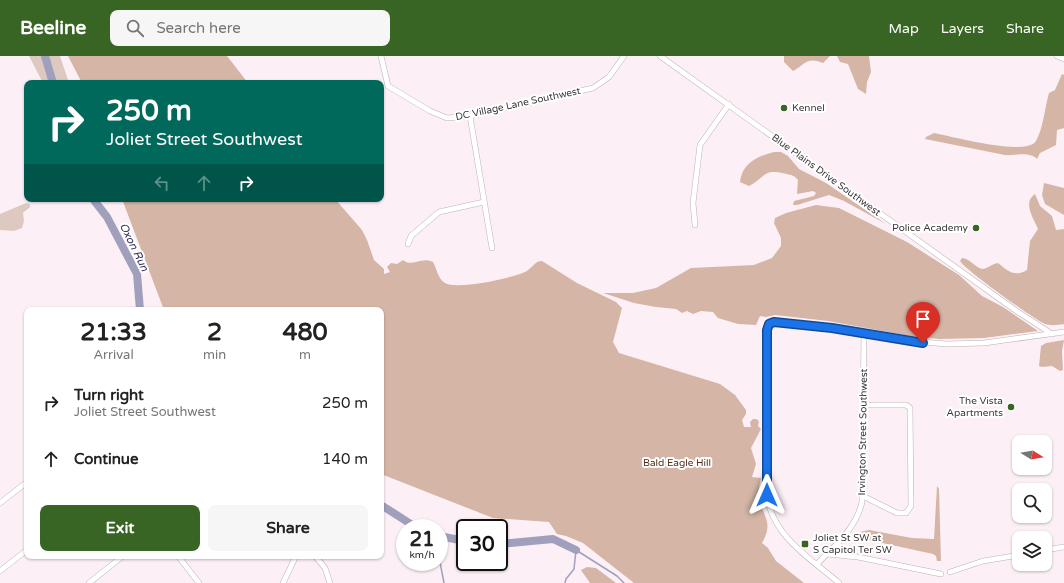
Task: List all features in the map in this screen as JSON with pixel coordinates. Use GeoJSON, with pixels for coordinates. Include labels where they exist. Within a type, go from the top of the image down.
{"type":"FeatureCollection","features":[{"type":"Feature","properties":{"kind":"street","name":"DC Village Lane Southwest"},"geometry":{"type":"LineString","coordinates":[[381,56],[388,86],[439,116],[456,118],[593,88],[609,77],[624,56]]}},
{"type":"Feature","properties":{"kind":"street","name":"Blue Plains Drive Southwest"},"geometry":{"type":"LineString","coordinates":[[660,56],[1018,312],[1052,334]]}},
{"type":"Feature","properties":{"kind":"street"},"geometry":{"type":"LineString","coordinates":[[1057,56],[1064,59]]}},
{"type":"Feature","properties":{"kind":"street"},"geometry":{"type":"LineString","coordinates":[[695,225],[693,203],[700,145],[729,104]]}},
{"type":"Feature","properties":{"kind":"street"},"geometry":{"type":"LineString","coordinates":[[470,116],[492,248]]}},
{"type":"Feature","properties":{"kind":"street"},"geometry":{"type":"LineString","coordinates":[[408,244],[410,236],[439,212],[484,202]]}},
{"type":"Feature","properties":{"kind":"street"},"geometry":{"type":"LineString","coordinates":[[839,583],[794,545],[779,528],[772,516],[768,502],[767,328],[770,324],[774,322],[864,333],[911,341],[952,344],[990,342],[1064,332]]}},
{"type":"Feature","properties":{"kind":"street","name":"Irvington Street Southwest"},"geometry":{"type":"LineString","coordinates":[[817,564],[838,543],[854,523],[860,510],[863,496],[864,333]]}},
{"type":"Feature","properties":{"kind":"street"},"geometry":{"type":"LineString","coordinates":[[863,405],[906,405],[911,410],[911,506],[906,513],[898,514],[863,496]]}},
{"type":"Feature","properties":{"kind":"street"},"geometry":{"type":"LineString","coordinates":[[0,503],[24,484]]}},
{"type":"Feature","properties":{"kind":"street"},"geometry":{"type":"LineString","coordinates":[[838,543],[850,556]]}},
{"type":"Feature","properties":{"kind":"street"},"geometry":{"type":"LineString","coordinates":[[1052,549],[1064,547]]}},
{"type":"Feature","properties":{"kind":"street"},"geometry":{"type":"LineString","coordinates":[[0,571],[24,552]]}},
{"type":"Feature","properties":{"kind":"street"},"geometry":{"type":"LineString","coordinates":[[827,554],[850,556],[941,574]]}},
{"type":"Feature","properties":{"kind":"street"},"geometry":{"type":"LineString","coordinates":[[950,572],[983,561],[1012,556]]}},
{"type":"Feature","properties":{"kind":"street"},"geometry":{"type":"LineString","coordinates":[[89,583],[120,559]]}},
{"type":"Feature","properties":{"kind":"street"},"geometry":{"type":"LineString","coordinates":[[180,559],[197,581],[190,583]]}},
{"type":"Feature","properties":{"kind":"street"},"geometry":{"type":"LineString","coordinates":[[283,583],[295,559]]}},
{"type":"Feature","properties":{"kind":"street"},"geometry":{"type":"LineString","coordinates":[[318,559],[325,568],[330,583]]}},
{"type":"Feature","properties":{"kind":"shaded area"},"geometry":{"type":"Polygon","coordinates":[[[29,56],[60,56],[68,80],[41,80],[29,56]]]}},
{"type":"Feature","properties":{"kind":"shaded area"},"geometry":{"type":"Polygon","coordinates":[[[26,203],[30,204],[30,207],[23,213],[24,221],[22,228],[14,231],[0,230],[0,214],[26,203]]]}},
{"type":"Feature","properties":{"kind":"green space"},"geometry":{"type":"Polygon","coordinates":[[[68,56],[227,56],[246,80],[80,80],[68,56]]]}},
{"type":"Feature","properties":{"kind":"green space"},"geometry":{"type":"Polygon","coordinates":[[[784,56],[830,56],[823,63],[813,60],[809,61],[793,71],[784,62],[784,56]]]}},
{"type":"Feature","properties":{"kind":"green space"},"geometry":{"type":"Polygon","coordinates":[[[837,56],[869,56],[871,72],[867,82],[866,94],[858,89],[848,64],[840,62],[837,56]]]}},
{"type":"Feature","properties":{"kind":"green space"},"geometry":{"type":"Polygon","coordinates":[[[1062,74],[1064,75],[1064,128],[1057,130],[1056,145],[1040,153],[1037,159],[1030,155],[1005,155],[925,139],[934,133],[1004,146],[1019,147],[1030,145],[1036,141],[1038,136],[1049,93],[1055,90],[1062,74]]]}},
{"type":"Feature","properties":{"kind":"green space"},"geometry":{"type":"Polygon","coordinates":[[[774,152],[781,152],[788,156],[799,169],[826,183],[886,224],[844,201],[829,195],[793,205],[794,201],[814,196],[816,193],[813,191],[797,194],[798,180],[790,175],[773,172],[766,174],[749,186],[740,182],[741,175],[747,165],[757,158],[774,152]]]}},
{"type":"Feature","properties":{"kind":"green space"},"geometry":{"type":"Polygon","coordinates":[[[1044,183],[1064,188],[1064,215],[1045,204],[1042,195],[1044,183]]]}},
{"type":"Feature","properties":{"kind":"green space"},"geometry":{"type":"Polygon","coordinates":[[[1035,194],[1040,206],[1052,216],[1056,230],[1064,229],[1064,324],[1050,325],[1038,320],[986,284],[960,261],[962,258],[965,258],[982,269],[998,263],[1014,273],[1027,270],[1030,241],[1038,229],[1029,206],[1031,198],[1035,194]]]}},
{"type":"Feature","properties":{"kind":"green space","name":"Bald Eagle Hill"},"geometry":{"type":"Polygon","coordinates":[[[123,202],[338,202],[362,230],[374,260],[384,269],[384,274],[390,272],[387,267],[391,263],[397,264],[403,260],[413,263],[425,260],[433,262],[439,276],[445,283],[451,285],[461,285],[497,280],[518,274],[527,271],[537,262],[542,261],[577,283],[616,302],[622,308],[613,342],[619,353],[720,384],[735,395],[746,410],[746,414],[742,420],[744,427],[751,427],[750,422],[753,419],[759,421],[758,426],[761,429],[751,448],[756,464],[752,477],[761,478],[759,488],[760,502],[767,523],[766,535],[762,543],[768,548],[776,561],[804,583],[634,583],[583,543],[557,534],[549,522],[493,518],[384,475],[384,307],[163,307],[123,202]]]}},
{"type":"Feature","properties":{"kind":"green space"},"geometry":{"type":"Polygon","coordinates":[[[816,205],[839,208],[907,242],[959,275],[982,296],[1003,307],[1038,331],[984,338],[939,339],[910,336],[828,321],[775,315],[766,317],[760,316],[756,325],[738,324],[718,318],[713,312],[701,311],[693,314],[687,311],[682,313],[676,309],[634,303],[603,293],[633,293],[656,288],[691,268],[754,265],[772,258],[781,246],[781,238],[774,223],[775,218],[786,213],[816,205]]]}},
{"type":"Feature","properties":{"kind":"green space"},"geometry":{"type":"Polygon","coordinates":[[[1064,340],[1062,351],[1063,370],[1060,371],[1052,366],[1039,366],[1041,346],[1046,343],[1064,340]]]}},
{"type":"Feature","properties":{"kind":"green space"},"geometry":{"type":"Polygon","coordinates":[[[937,486],[939,489],[941,561],[937,561],[936,556],[933,554],[855,537],[861,536],[860,532],[869,530],[912,538],[934,539],[937,486]]]}},
{"type":"Feature","properties":{"kind":"green space"},"geometry":{"type":"Polygon","coordinates":[[[587,567],[596,568],[616,583],[590,583],[581,570],[587,567]]]}},
{"type":"Feature","properties":{"kind":"waterway","name":"Oxon Run"},"geometry":{"type":"LineString","coordinates":[[45,56],[52,80]]}},
{"type":"Feature","properties":{"kind":"waterway","name":"Oxon Run"},"geometry":{"type":"LineString","coordinates":[[95,202],[107,217],[137,274],[140,307]]}},
{"type":"Feature","properties":{"kind":"waterway","name":"Oxon Run"},"geometry":{"type":"LineString","coordinates":[[384,507],[403,519]]}},
{"type":"Feature","properties":{"kind":"waterway","name":"Oxon Run"},"geometry":{"type":"LineString","coordinates":[[448,538],[456,539]]}},
{"type":"Feature","properties":{"kind":"waterway","name":"Oxon Run"},"geometry":{"type":"LineString","coordinates":[[508,543],[553,539],[576,550]]}},
{"type":"Feature","properties":{"kind":"waterway","name":"Oxon Run"},"geometry":{"type":"LineString","coordinates":[[565,583],[566,579],[574,569],[576,550],[617,576],[624,583]]}},
{"type":"Feature","properties":{"kind":"waterway"},"geometry":{"type":"LineString","coordinates":[[442,571],[444,583]]}},
{"type":"Feature","properties":{"kind":"place","name":"Kennel"},"geometry":{"type":"Point","coordinates":[784,108]}},
{"type":"Feature","properties":{"kind":"place","name":"Police Academy"},"geometry":{"type":"Point","coordinates":[976,228]}},
{"type":"Feature","properties":{"kind":"place","name":"The Vista Apartments"},"geometry":{"type":"Point","coordinates":[1011,407]}},
{"type":"Feature","properties":{"kind":"place","name":"Joliet St SW at S Capitol Ter SW"},"geometry":{"type":"Point","coordinates":[805,544]}},
{"type":"Feature","properties":{"kind":"route"},"geometry":{"type":"LineString","coordinates":[[767,495],[767,328],[769,324],[774,322],[822,327],[923,343]]}}]}
